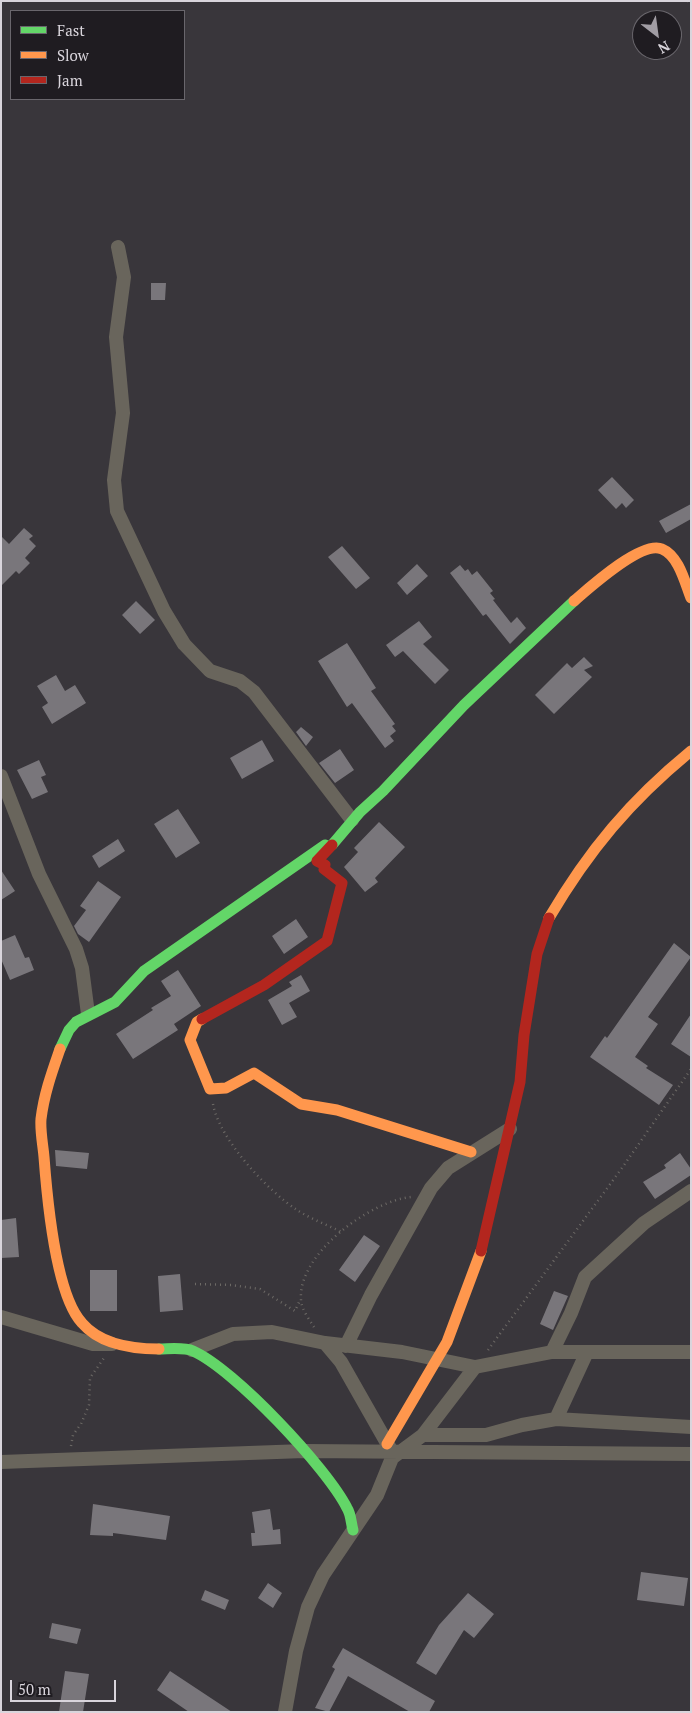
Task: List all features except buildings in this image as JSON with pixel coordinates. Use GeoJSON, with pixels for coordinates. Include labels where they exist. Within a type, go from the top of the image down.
{"type":"FeatureCollection","features":[{"type":"Feature","properties":{"kind":"street"},"geometry":{"type":"LineString","coordinates":[[118,247],[124,277],[116,337],[123,413],[116,458],[114,498],[121,521],[164,610],[184,644],[210,671],[240,681],[254,692],[349,825]]}},
{"type":"Feature","properties":{"kind":"street"},"geometry":{"type":"LineString","coordinates":[[471,1152],[337,1110],[301,1104],[254,1073],[226,1088],[210,1089],[190,1040],[197,1022],[264,985],[327,941],[342,883],[329,875],[324,869],[325,865],[317,861],[349,825],[382,794],[462,706],[576,600],[638,553],[655,547],[668,552],[680,571],[691,598]]}},
{"type":"Feature","properties":{"kind":"street"},"geometry":{"type":"LineString","coordinates":[[285,1712],[296,1651],[308,1606],[323,1575],[377,1495],[392,1458],[392,1450],[447,1342],[480,1254],[520,1082],[524,1035],[537,954],[548,919],[574,874],[608,831],[652,783],[691,751]]}},
{"type":"Feature","properties":{"kind":"street"},"geometry":{"type":"LineString","coordinates":[[1,776],[39,874],[76,949],[82,968],[88,1014]]}},
{"type":"Feature","properties":{"kind":"street"},"geometry":{"type":"LineString","coordinates":[[112,1344],[82,1324],[73,1310],[64,1285],[53,1240],[41,1121],[46,1088],[69,1030],[88,1014],[115,1002],[144,971],[349,825]]}},
{"type":"Feature","properties":{"kind":"street"},"geometry":{"type":"LineString","coordinates":[[346,1346],[425,1196],[448,1168],[510,1129]]}},
{"type":"Feature","properties":{"kind":"street"},"geometry":{"type":"LineString","coordinates":[[552,1352],[571,1313],[585,1277],[644,1223],[691,1191]]}},
{"type":"Feature","properties":{"kind":"street"},"geometry":{"type":"LineString","coordinates":[[1,1317],[93,1344],[192,1350],[223,1337],[249,1332],[291,1334],[346,1346],[438,1359],[475,1367],[552,1352],[691,1352]]}},
{"type":"Feature","properties":{"kind":"street"},"geometry":{"type":"LineString","coordinates":[[324,1342],[341,1362],[392,1450]]}},
{"type":"Feature","properties":{"kind":"street"},"geometry":{"type":"LineString","coordinates":[[192,1350],[227,1373],[269,1413],[304,1451],[341,1496],[348,1509],[353,1530]]}},
{"type":"Feature","properties":{"kind":"street"},"geometry":{"type":"LineString","coordinates":[[556,1419],[571,1382],[587,1352]]}},
{"type":"Feature","properties":{"kind":"street"},"geometry":{"type":"LineString","coordinates":[[423,1435],[475,1367]]}},
{"type":"Feature","properties":{"kind":"street"},"geometry":{"type":"LineString","coordinates":[[392,1450],[423,1435],[486,1435],[522,1425],[556,1419],[691,1427]]}},
{"type":"Feature","properties":{"kind":"street"},"geometry":{"type":"LineString","coordinates":[[1,1462],[304,1451],[392,1450],[691,1454]]}},
{"type":"Feature","properties":{"kind":"path"},"geometry":{"type":"LineString","coordinates":[[688,1],[691,6]]}},
{"type":"Feature","properties":{"kind":"path"},"geometry":{"type":"LineString","coordinates":[[475,1367],[622,1168],[691,1069]]}},
{"type":"Feature","properties":{"kind":"path"},"geometry":{"type":"LineString","coordinates":[[214,1099],[214,1110],[224,1131],[265,1182],[299,1211],[342,1232]]}},
{"type":"Feature","properties":{"kind":"path"},"geometry":{"type":"LineString","coordinates":[[195,1284],[231,1285],[260,1289],[295,1312],[300,1300],[302,1282],[310,1264],[342,1232],[371,1210],[386,1202],[425,1196]]}},
{"type":"Feature","properties":{"kind":"path"},"geometry":{"type":"LineString","coordinates":[[300,1300],[324,1342]]}},
{"type":"Feature","properties":{"kind":"path"},"geometry":{"type":"LineString","coordinates":[[70,1458],[73,1435],[81,1424],[89,1405],[90,1378],[112,1344]]}},
{"type":"Feature","properties":{"kind":"traffic: fast"},"geometry":{"type":"LineString","coordinates":[[332,845],[360,812],[383,791],[464,705],[574,601]]}},
{"type":"Feature","properties":{"kind":"traffic: fast"},"geometry":{"type":"LineString","coordinates":[[60,1049],[69,1030],[76,1022],[115,1002],[144,971],[325,845]]}},
{"type":"Feature","properties":{"kind":"traffic: fast"},"geometry":{"type":"LineString","coordinates":[[159,1349],[193,1351],[211,1361],[254,1398],[278,1421],[320,1469],[348,1510],[353,1530]]}},
{"type":"Feature","properties":{"kind":"traffic: slow"},"geometry":{"type":"LineString","coordinates":[[574,601],[629,558],[653,548],[662,549],[673,558],[681,570],[691,598]]}},
{"type":"Feature","properties":{"kind":"traffic: slow"},"geometry":{"type":"LineString","coordinates":[[549,918],[579,870],[612,828],[649,789],[691,751]]}},
{"type":"Feature","properties":{"kind":"traffic: slow"},"geometry":{"type":"LineString","coordinates":[[202,1019],[197,1022],[190,1040],[210,1089],[226,1088],[254,1073],[301,1104],[337,1110],[471,1152]]}},
{"type":"Feature","properties":{"kind":"traffic: slow"},"geometry":{"type":"LineString","coordinates":[[60,1049],[46,1092],[42,1110],[41,1133],[50,1219],[65,1290],[73,1309],[82,1323],[98,1336],[117,1344],[159,1349]]}},
{"type":"Feature","properties":{"kind":"traffic: slow"},"geometry":{"type":"LineString","coordinates":[[387,1444],[447,1342],[481,1251]]}},
{"type":"Feature","properties":{"kind":"traffic: jam"},"geometry":{"type":"LineString","coordinates":[[202,1019],[264,985],[327,941],[342,883],[324,869],[325,865],[317,861],[332,845]]}},
{"type":"Feature","properties":{"kind":"traffic: jam"},"geometry":{"type":"LineString","coordinates":[[481,1251],[520,1082],[524,1035],[537,954],[549,918]]}}]}
